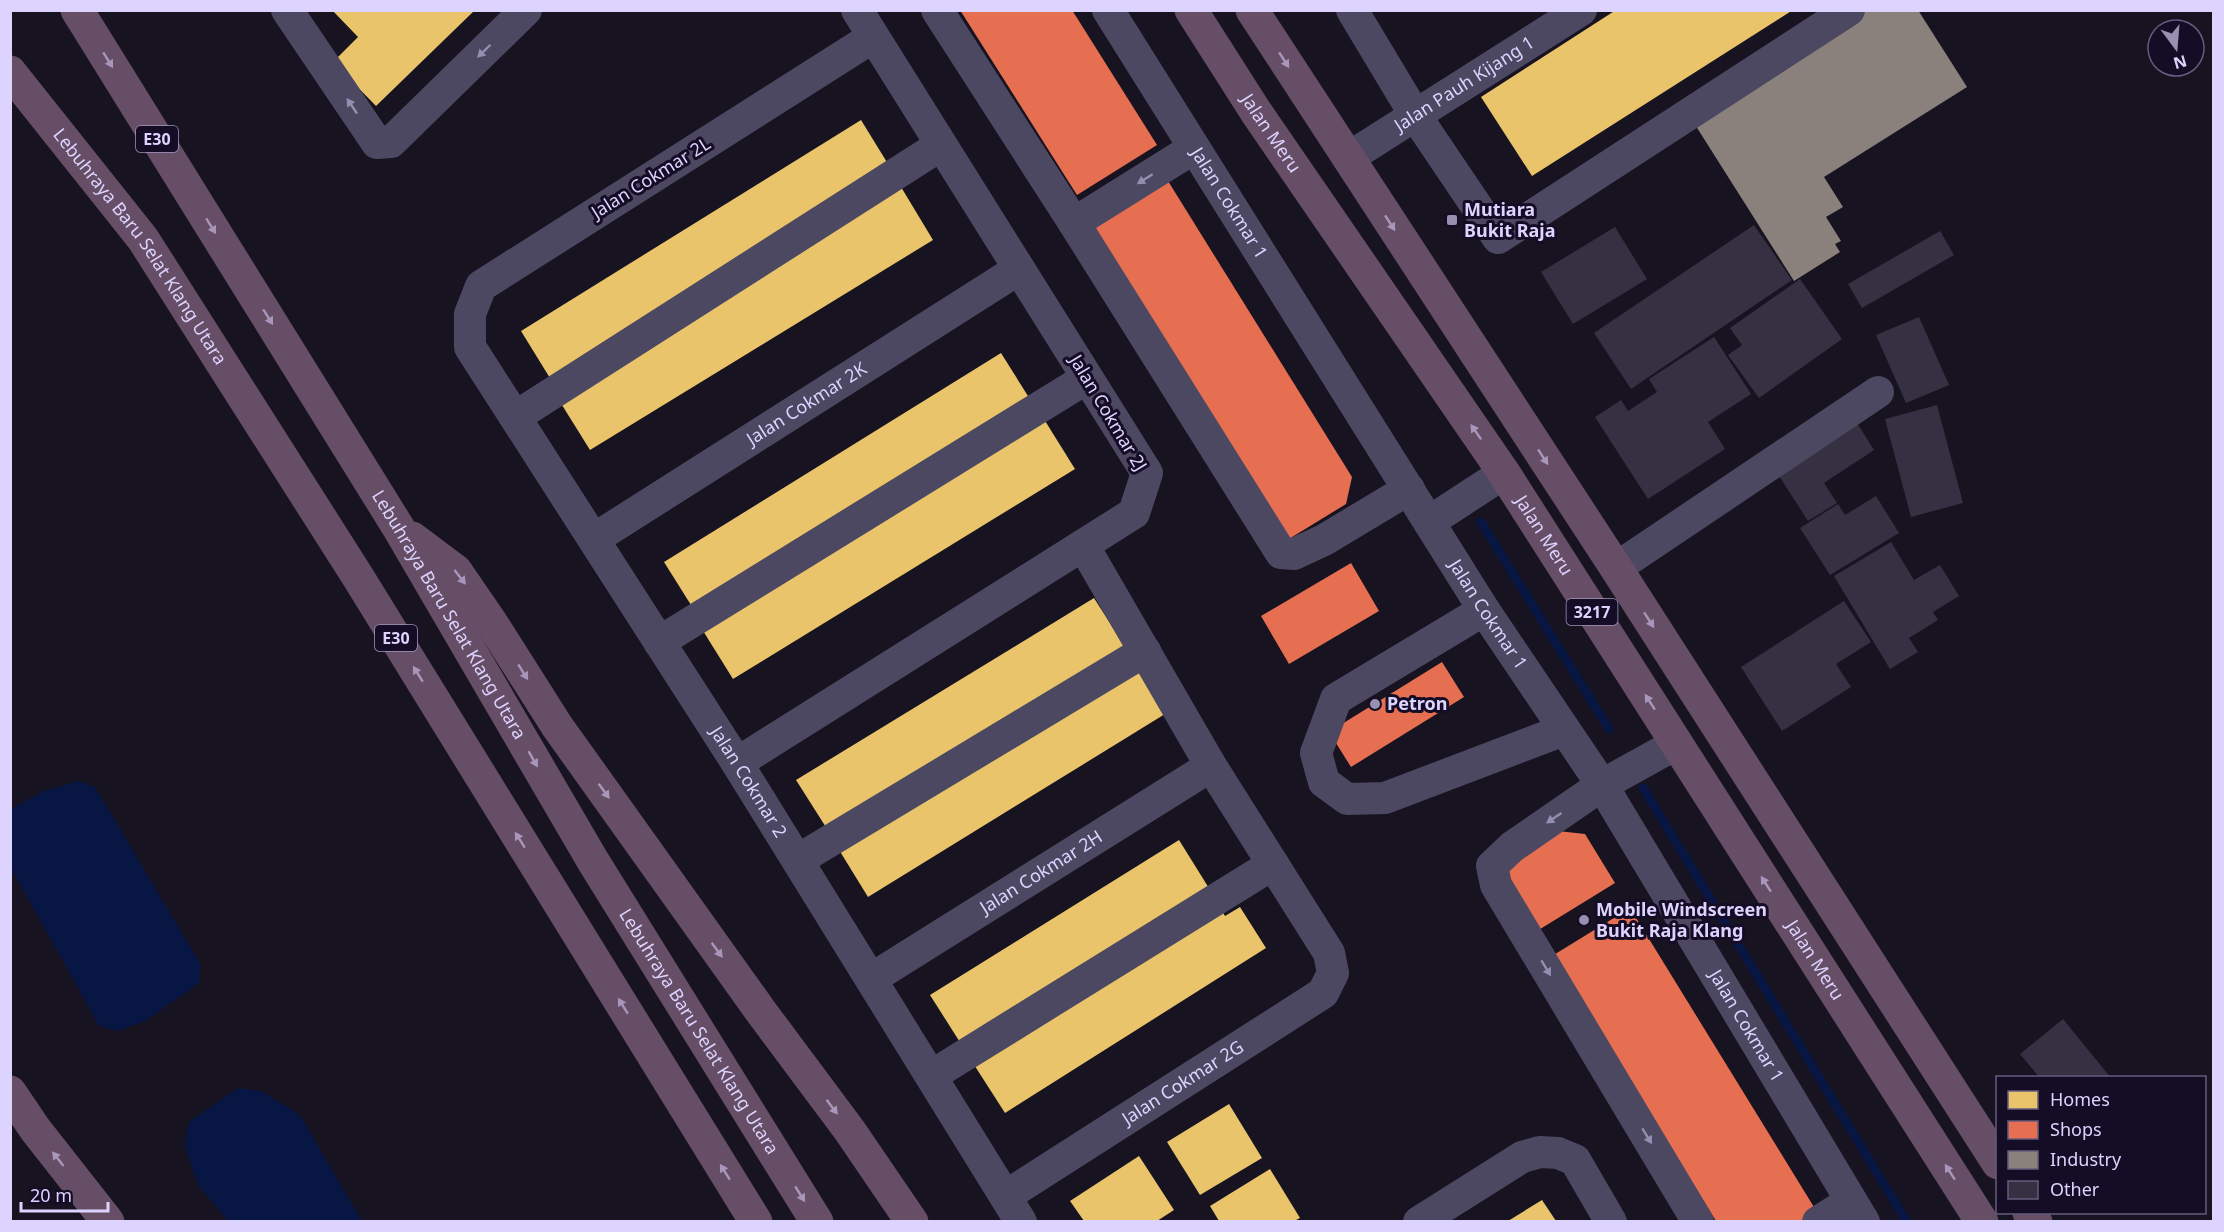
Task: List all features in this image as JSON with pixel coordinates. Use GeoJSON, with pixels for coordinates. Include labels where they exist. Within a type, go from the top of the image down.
{"type":"FeatureCollection","features":[{"type":"Feature","properties":{"kind":"highway","name":"Lebuhraya Baru Selat Klang Utara"},"geometry":{"type":"LineString","coordinates":[[77,10],[398,527],[592,861],[817,1221]]}},
{"type":"Feature","properties":{"kind":"highway","name":"Jalan Meru"},"geometry":{"type":"LineString","coordinates":[[1191,10],[1256,112],[1504,473],[1982,1221]]}},
{"type":"Feature","properties":{"kind":"highway","name":"3217"},"geometry":{"type":"LineString","coordinates":[[1252,10],[1616,568],[1996,1160]]}},
{"type":"Feature","properties":{"kind":"highway","name":"Lebuhraya Baru Selat Klang Utara"},"geometry":{"type":"LineString","coordinates":[[10,72],[143,239],[358,577],[756,1221]]}},
{"type":"Feature","properties":{"kind":"highway"},"geometry":{"type":"LineString","coordinates":[[398,527],[456,571],[492,622],[557,726],[755,1003],[850,1131],[912,1221]]}},
{"type":"Feature","properties":{"kind":"highway"},"geometry":{"type":"LineString","coordinates":[[10,1092],[35,1130],[108,1221]]}},
{"type":"Feature","properties":{"kind":"street"},"geometry":{"type":"LineString","coordinates":[[287,10],[376,143],[391,142],[526,10]]}},
{"type":"Feature","properties":{"kind":"street","name":"Jalan Cokmar 2J"},"geometry":{"type":"LineString","coordinates":[[737,763],[1134,513],[1147,473],[857,10]]}},
{"type":"Feature","properties":{"kind":"street"},"geometry":{"type":"LineString","coordinates":[[937,10],[1281,553],[1294,554],[1324,540],[1409,489]]}},
{"type":"Feature","properties":{"kind":"street","name":"Jalan Cokmar 1"},"geometry":{"type":"LineString","coordinates":[[1108,10],[1484,610],[1602,785],[1858,1211]]}},
{"type":"Feature","properties":{"kind":"street"},"geometry":{"type":"LineString","coordinates":[[1352,10],[1414,115],[1498,237],[1850,10]]}},
{"type":"Feature","properties":{"kind":"street","name":"Jalan Pauh Kijang 1"},"geometry":{"type":"LineString","coordinates":[[1347,158],[1581,10]]}},
{"type":"Feature","properties":{"kind":"street","name":"Jalan Cokmar 2L"},"geometry":{"type":"LineString","coordinates":[[470,347],[470,314],[481,286],[873,37]]}},
{"type":"Feature","properties":{"kind":"street"},"geometry":{"type":"LineString","coordinates":[[515,417],[941,145]]}},
{"type":"Feature","properties":{"kind":"street"},"geometry":{"type":"LineString","coordinates":[[1074,223],[1194,148]]}},
{"type":"Feature","properties":{"kind":"street","name":"Jalan Cokmar 2K"},"geometry":{"type":"LineString","coordinates":[[594,540],[1019,269]]}},
{"type":"Feature","properties":{"kind":"street","name":"Jalan Cokmar 2"},"geometry":{"type":"LineString","coordinates":[[470,347],[737,763],[1013,1209]]}},
{"type":"Feature","properties":{"kind":"street"},"geometry":{"type":"LineString","coordinates":[[659,642],[1087,378]]}},
{"type":"Feature","properties":{"kind":"street"},"geometry":{"type":"LineString","coordinates":[[1616,568],[1878,392]]}},
{"type":"Feature","properties":{"kind":"street"},"geometry":{"type":"LineString","coordinates":[[1429,522],[1504,473]]}},
{"type":"Feature","properties":{"kind":"street"},"geometry":{"type":"LineString","coordinates":[[931,1076],[1273,864],[1211,766],[1083,545]]}},
{"type":"Feature","properties":{"kind":"street"},"geometry":{"type":"LineString","coordinates":[[1484,610],[1336,699],[1316,753],[1324,782],[1347,799],[1385,798],[1564,730]]}},
{"type":"Feature","properties":{"kind":"street"},"geometry":{"type":"LineString","coordinates":[[798,861],[1145,651]]}},
{"type":"Feature","properties":{"kind":"street"},"geometry":{"type":"LineString","coordinates":[[1676,744],[1602,785],[1512,847],[1492,866],[1492,874],[1496,885],[1698,1221]]}},
{"type":"Feature","properties":{"kind":"street","name":"Jalan Cokmar 2H"},"geometry":{"type":"LineString","coordinates":[[871,979],[1211,766]]}},
{"type":"Feature","properties":{"kind":"street","name":"Jalan Cokmar 2G"},"geometry":{"type":"LineString","coordinates":[[1013,1209],[1323,993],[1333,973],[1329,953],[1273,864]]}},
{"type":"Feature","properties":{"kind":"street"},"geometry":{"type":"LineString","coordinates":[[1419,1221],[1522,1157],[1540,1152],[1558,1153],[1575,1160],[1611,1221]]}},
{"type":"Feature","properties":{"kind":"street"},"geometry":{"type":"LineString","coordinates":[[1818,1221],[1858,1211]]}},
{"type":"Feature","properties":{"kind":"water"},"geometry":{"type":"Polygon","coordinates":[[[78,781],[95,787],[201,965],[199,983],[147,1020],[118,1031],[99,1026],[11,868],[11,809],[44,791],[78,781]]]}},
{"type":"Feature","properties":{"kind":"water"},"geometry":{"type":"Polygon","coordinates":[[[238,1088],[261,1091],[300,1115],[362,1221],[228,1221],[198,1185],[184,1145],[190,1121],[238,1088]]]}},
{"type":"Feature","properties":{"kind":"building: Homes"},"geometry":{"type":"Polygon","coordinates":[[[332,10],[475,10],[376,106],[333,62],[358,37],[332,10]]]}},
{"type":"Feature","properties":{"kind":"building: Homes"},"geometry":{"type":"Polygon","coordinates":[[[1616,10],[1793,10],[1532,176],[1481,97],[1616,10]]]}},
{"type":"Feature","properties":{"kind":"building: Homes"},"geometry":{"type":"Polygon","coordinates":[[[861,120],[893,172],[553,383],[521,331],[861,120]]]}},
{"type":"Feature","properties":{"kind":"building: Homes"},"geometry":{"type":"Polygon","coordinates":[[[901,187],[933,240],[590,450],[557,397],[901,187]]]}},
{"type":"Feature","properties":{"kind":"building: Homes"},"geometry":{"type":"Polygon","coordinates":[[[1001,353],[1033,404],[696,613],[664,562],[1001,353]]]}},
{"type":"Feature","properties":{"kind":"building: Homes"},"geometry":{"type":"Polygon","coordinates":[[[1042,416],[1075,469],[733,679],[700,626],[1042,416]]]}},
{"type":"Feature","properties":{"kind":"building: Homes"},"geometry":{"type":"Polygon","coordinates":[[[1094,598],[1127,650],[829,832],[796,780],[1094,598]]]}},
{"type":"Feature","properties":{"kind":"building: Homes"},"geometry":{"type":"Polygon","coordinates":[[[1133,663],[1165,714],[868,897],[836,845],[1133,663]]]}},
{"type":"Feature","properties":{"kind":"building: Homes"},"geometry":{"type":"Polygon","coordinates":[[[1179,840],[1212,893],[963,1047],[930,995],[1179,840]]]}},
{"type":"Feature","properties":{"kind":"building: Homes"},"geometry":{"type":"Polygon","coordinates":[[[1217,903],[1225,916],[1240,907],[1266,948],[1005,1113],[971,1060],[1217,903]]]}},
{"type":"Feature","properties":{"kind":"building: Homes"},"geometry":{"type":"Polygon","coordinates":[[[1229,1104],[1262,1158],[1200,1195],[1167,1142],[1229,1104]]]}},
{"type":"Feature","properties":{"kind":"building: Homes"},"geometry":{"type":"Polygon","coordinates":[[[1139,1156],[1174,1210],[1157,1221],[1084,1221],[1070,1201],[1139,1156]]]}},
{"type":"Feature","properties":{"kind":"building: Homes"},"geometry":{"type":"Polygon","coordinates":[[[1270,1169],[1300,1218],[1294,1221],[1219,1221],[1210,1206],[1270,1169]]]}},
{"type":"Feature","properties":{"kind":"building: Homes"},"geometry":{"type":"Polygon","coordinates":[[[1542,1200],[1556,1221],[1508,1221],[1542,1200]]]}},
{"type":"Feature","properties":{"kind":"building: Shops"},"geometry":{"type":"Polygon","coordinates":[[[960,10],[1072,10],[1157,145],[1077,195],[960,10]]]}},
{"type":"Feature","properties":{"kind":"building: Shops"},"geometry":{"type":"Polygon","coordinates":[[[1168,181],[1352,477],[1346,504],[1284,542],[1089,229],[1168,181]]]}},
{"type":"Feature","properties":{"kind":"building: Shops"},"geometry":{"type":"Polygon","coordinates":[[[1351,563],[1379,611],[1289,664],[1261,616],[1351,563]]]}},
{"type":"Feature","properties":{"kind":"building: Shops"},"geometry":{"type":"Polygon","coordinates":[[[1442,662],[1464,697],[1351,767],[1329,732],[1442,662]]]}},
{"type":"Feature","properties":{"kind":"building: Shops"},"geometry":{"type":"Polygon","coordinates":[[[1558,831],[1585,834],[1615,883],[1537,931],[1498,868],[1558,831]]]}},
{"type":"Feature","properties":{"kind":"building: Shops"},"geometry":{"type":"Polygon","coordinates":[[[1630,908],[1817,1212],[1800,1221],[1716,1221],[1552,956],[1630,908]]]}},
{"type":"Feature","properties":{"kind":"building: Industry"},"geometry":{"type":"Polygon","coordinates":[[[1850,10],[1918,10],[1967,87],[1824,177],[1843,207],[1826,217],[1841,241],[1835,244],[1840,252],[1794,281],[1687,112],[1850,10]]]}},
{"type":"Feature","properties":{"kind":"building: Other"},"geometry":{"type":"Polygon","coordinates":[[[1754,225],[1792,280],[1631,389],[1594,333],[1754,225]]]}},
{"type":"Feature","properties":{"kind":"building: Other"},"geometry":{"type":"Polygon","coordinates":[[[1615,227],[1647,279],[1573,324],[1541,272],[1615,227]]]}},
{"type":"Feature","properties":{"kind":"building: Other"},"geometry":{"type":"Polygon","coordinates":[[[1940,231],[1954,255],[1862,308],[1848,284],[1940,231]]]}},
{"type":"Feature","properties":{"kind":"building: Other"},"geometry":{"type":"Polygon","coordinates":[[[1800,279],[1842,339],[1759,398],[1728,355],[1742,345],[1730,328],[1800,279]]]}},
{"type":"Feature","properties":{"kind":"building: Other"},"geometry":{"type":"Polygon","coordinates":[[[1919,317],[1949,385],[1906,403],[1876,335],[1919,317]]]}},
{"type":"Feature","properties":{"kind":"building: Other"},"geometry":{"type":"Polygon","coordinates":[[[1714,337],[1751,394],[1708,422],[1725,449],[1648,499],[1595,417],[1621,400],[1628,411],[1657,392],[1649,379],[1714,337]]]}},
{"type":"Feature","properties":{"kind":"building: Other"},"geometry":{"type":"Polygon","coordinates":[[[1937,405],[1963,503],[1911,517],[1885,419],[1937,405]]]}},
{"type":"Feature","properties":{"kind":"building: Other"},"geometry":{"type":"Polygon","coordinates":[[[1847,407],[1874,450],[1824,483],[1837,503],[1808,521],[1767,457],[1847,407]]]}},
{"type":"Feature","properties":{"kind":"building: Other"},"geometry":{"type":"Polygon","coordinates":[[[1876,496],[1899,533],[1830,575],[1800,528],[1838,504],[1845,515],[1876,496]]]}},
{"type":"Feature","properties":{"kind":"building: Other"},"geometry":{"type":"Polygon","coordinates":[[[1891,542],[1914,580],[1940,565],[1959,596],[1933,612],[1938,620],[1909,638],[1918,652],[1890,669],[1834,576],[1891,542]]]}},
{"type":"Feature","properties":{"kind":"building: Other"},"geometry":{"type":"Polygon","coordinates":[[[1844,601],[1871,642],[1836,664],[1851,687],[1782,731],[1741,667],[1844,601]]]}},
{"type":"Feature","properties":{"kind":"building: Other"},"geometry":{"type":"Polygon","coordinates":[[[2063,1019],[2109,1076],[2038,1076],[2020,1054],[2063,1019]]]}},
{"type":"Feature","properties":{"kind":"waterway"},"geometry":{"type":"LineString","coordinates":[[1481,522],[1609,729]]}},
{"type":"Feature","properties":{"kind":"waterway"},"geometry":{"type":"LineString","coordinates":[[1643,788],[1907,1222]]}},
{"type":"Feature","properties":{"kind":"place","name":"Mutiara Bukit Raja"},"geometry":{"type":"Point","coordinates":[1452,220]}},
{"type":"Feature","properties":{"kind":"place","name":"Petron"},"geometry":{"type":"Point","coordinates":[1375,704]}},
{"type":"Feature","properties":{"kind":"place","name":"Mobile Windscreen Bukit Raja Klang"},"geometry":{"type":"Point","coordinates":[1584,920]}}]}
